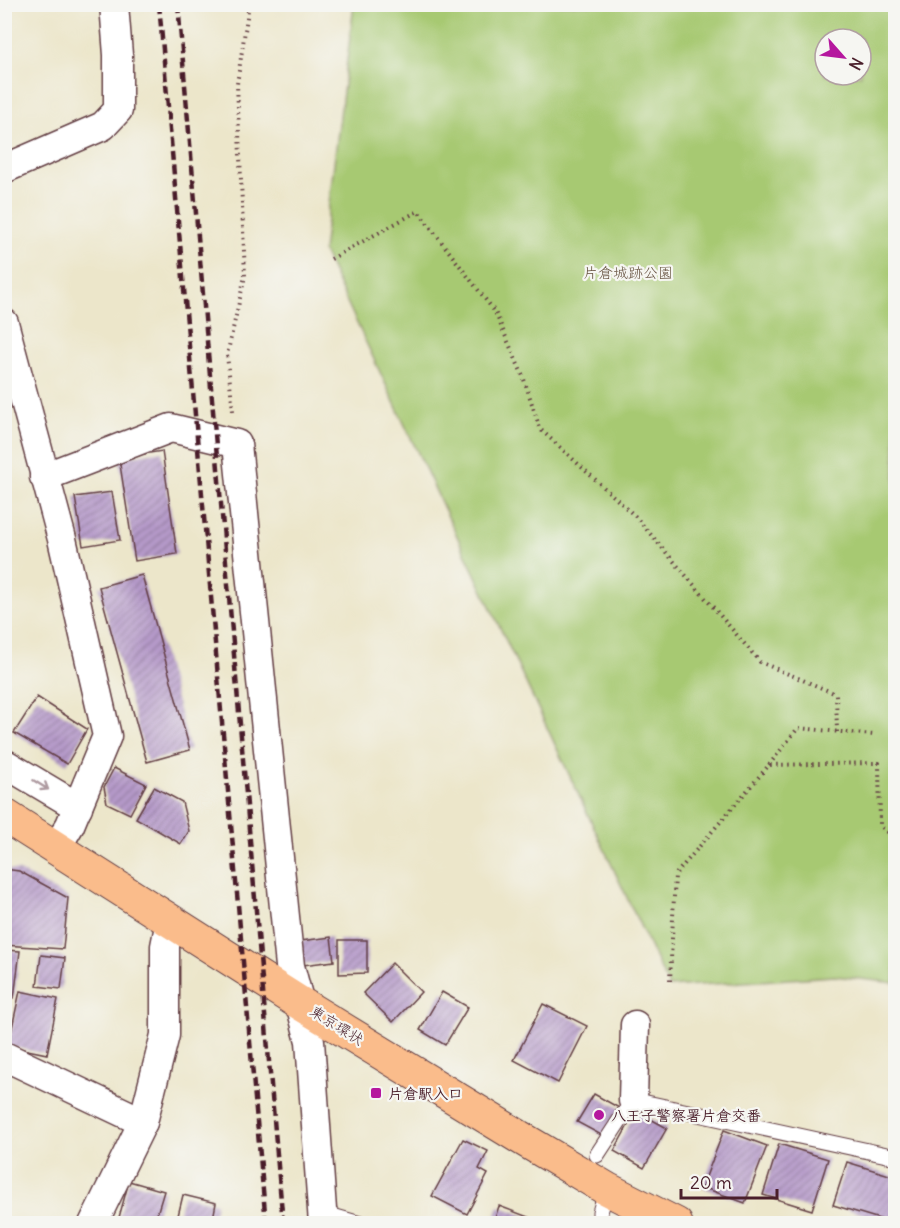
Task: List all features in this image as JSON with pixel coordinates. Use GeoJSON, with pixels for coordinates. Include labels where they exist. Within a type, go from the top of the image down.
{"type":"FeatureCollection","features":[{"type":"Feature","properties":{"kind":"highway","name":"東京環状"},"geometry":{"type":"LineString","coordinates":[[4,815],[298,1002],[607,1189],[676,1224]]}},
{"type":"Feature","properties":{"kind":"street"},"geometry":{"type":"LineString","coordinates":[[4,170],[103,126],[118,110],[118,54],[114,4]]}},
{"type":"Feature","properties":{"kind":"street"},"geometry":{"type":"LineString","coordinates":[[4,323],[62,539],[107,736],[70,825],[57,847]]}},
{"type":"Feature","properties":{"kind":"street"},"geometry":{"type":"LineString","coordinates":[[44,477],[171,428],[237,444],[291,966],[298,1002],[310,1041],[323,1218]]}},
{"type":"Feature","properties":{"kind":"street"},"geometry":{"type":"LineString","coordinates":[[4,763],[78,807]]}},
{"type":"Feature","properties":{"kind":"street"},"geometry":{"type":"LineString","coordinates":[[93,1224],[143,1122],[165,1035],[165,946],[170,921]]}},
{"type":"Feature","properties":{"kind":"street"},"geometry":{"type":"LineString","coordinates":[[633,1100],[634,1025]]}},
{"type":"Feature","properties":{"kind":"street"},"geometry":{"type":"LineString","coordinates":[[4,1056],[143,1122]]}},
{"type":"Feature","properties":{"kind":"lane"},"geometry":{"type":"LineString","coordinates":[[597,1155],[633,1100],[896,1157]]}},
{"type":"Feature","properties":{"kind":"lane"},"geometry":{"type":"LineString","coordinates":[[600,1224],[600,1212],[607,1189]]}},
{"type":"Feature","properties":{"kind":"lane"},"geometry":{"type":"LineString","coordinates":[[323,1218],[360,1224]]}},
{"type":"Feature","properties":{"kind":"path"},"geometry":{"type":"LineString","coordinates":[[237,444],[227,355],[244,276],[237,84],[249,4]]}},
{"type":"Feature","properties":{"kind":"path"},"geometry":{"type":"LineString","coordinates":[[331,259],[418,211],[495,312],[523,376],[540,429],[635,516],[760,663],[836,694],[837,732]]}},
{"type":"Feature","properties":{"kind":"path"},"geometry":{"type":"LineString","coordinates":[[670,981],[675,875],[798,728],[874,735]]}},
{"type":"Feature","properties":{"kind":"path"},"geometry":{"type":"LineString","coordinates":[[769,765],[879,763],[880,825],[896,842]]}},
{"type":"Feature","properties":{"kind":"green space","name":"片倉城跡公園"},"geometry":{"type":"Polygon","coordinates":[[[354,5],[895,5],[895,983],[834,976],[669,987],[323,251],[354,5]]]}},
{"type":"Feature","properties":{"kind":"building"},"geometry":{"type":"Polygon","coordinates":[[[162,451],[177,554],[135,561],[119,458],[162,451]]]}},
{"type":"Feature","properties":{"kind":"building"},"geometry":{"type":"Polygon","coordinates":[[[112,492],[120,540],[83,546],[75,497],[112,492]]]}},
{"type":"Feature","properties":{"kind":"building"},"geometry":{"type":"Polygon","coordinates":[[[142,575],[190,750],[147,762],[99,587],[142,575]]]}},
{"type":"Feature","properties":{"kind":"building"},"geometry":{"type":"Polygon","coordinates":[[[37,697],[87,729],[67,764],[14,733],[37,697]]]}},
{"type":"Feature","properties":{"kind":"building"},"geometry":{"type":"Polygon","coordinates":[[[114,768],[146,784],[130,814],[107,803],[104,787],[114,768]]]}},
{"type":"Feature","properties":{"kind":"building"},"geometry":{"type":"Polygon","coordinates":[[[154,787],[182,802],[189,831],[181,844],[136,818],[154,787]]]}},
{"type":"Feature","properties":{"kind":"building"},"geometry":{"type":"Polygon","coordinates":[[[4,869],[19,871],[68,898],[63,949],[4,945],[4,869]]]}},
{"type":"Feature","properties":{"kind":"building"},"geometry":{"type":"Polygon","coordinates":[[[331,937],[334,961],[303,965],[301,941],[331,937]]]}},
{"type":"Feature","properties":{"kind":"building"},"geometry":{"type":"Polygon","coordinates":[[[339,940],[367,940],[367,973],[339,974],[339,940]]]}},
{"type":"Feature","properties":{"kind":"building"},"geometry":{"type":"Polygon","coordinates":[[[4,950],[20,951],[14,998],[4,997],[4,950]]]}},
{"type":"Feature","properties":{"kind":"building"},"geometry":{"type":"Polygon","coordinates":[[[41,955],[65,958],[61,989],[37,986],[41,955]]]}},
{"type":"Feature","properties":{"kind":"building"},"geometry":{"type":"Polygon","coordinates":[[[392,963],[421,992],[393,1022],[363,993],[392,963]]]}},
{"type":"Feature","properties":{"kind":"building"},"geometry":{"type":"Polygon","coordinates":[[[20,991],[58,999],[47,1054],[8,1046],[20,991]]]}},
{"type":"Feature","properties":{"kind":"building"},"geometry":{"type":"Polygon","coordinates":[[[442,992],[468,1007],[445,1045],[420,1030],[442,992]]]}},
{"type":"Feature","properties":{"kind":"building"},"geometry":{"type":"Polygon","coordinates":[[[543,1004],[587,1026],[558,1083],[514,1060],[543,1004]]]}},
{"type":"Feature","properties":{"kind":"building","name":"八王子警察署片倉交番"},"geometry":{"type":"Polygon","coordinates":[[[594,1094],[621,1109],[605,1137],[577,1122],[594,1094]]]}},
{"type":"Feature","properties":{"kind":"building"},"geometry":{"type":"Polygon","coordinates":[[[636,1111],[667,1128],[644,1168],[614,1151],[636,1111]]]}},
{"type":"Feature","properties":{"kind":"building"},"geometry":{"type":"Polygon","coordinates":[[[724,1130],[767,1146],[745,1203],[702,1187],[724,1130]]]}},
{"type":"Feature","properties":{"kind":"building"},"geometry":{"type":"Polygon","coordinates":[[[463,1139],[488,1151],[479,1169],[488,1174],[467,1214],[432,1196],[463,1139]]]}},
{"type":"Feature","properties":{"kind":"building"},"geometry":{"type":"Polygon","coordinates":[[[779,1144],[828,1159],[812,1210],[763,1195],[779,1144]]]}},
{"type":"Feature","properties":{"kind":"building"},"geometry":{"type":"Polygon","coordinates":[[[847,1162],[896,1177],[896,1224],[833,1205],[847,1162]]]}},
{"type":"Feature","properties":{"kind":"building"},"geometry":{"type":"Polygon","coordinates":[[[129,1181],[164,1191],[154,1224],[127,1224],[118,1221],[129,1181]]]}},
{"type":"Feature","properties":{"kind":"building"},"geometry":{"type":"Polygon","coordinates":[[[183,1195],[216,1203],[212,1224],[176,1224],[183,1195]]]}},
{"type":"Feature","properties":{"kind":"building"},"geometry":{"type":"Polygon","coordinates":[[[499,1206],[544,1223],[544,1224],[493,1224],[499,1206]]]}},
{"type":"Feature","properties":{"kind":"railway"},"geometry":{"type":"LineString","coordinates":[[159,4],[266,1224]]}},
{"type":"Feature","properties":{"kind":"railway"},"geometry":{"type":"LineString","coordinates":[[178,4],[283,1224]]}},
{"type":"Feature","properties":{"kind":"place","name":"片倉駅入口"},"geometry":{"type":"Point","coordinates":[376,1093]}},
{"type":"Feature","properties":{"kind":"place","name":"八王子警察署片倉交番"},"geometry":{"type":"Point","coordinates":[599,1115]}}]}
